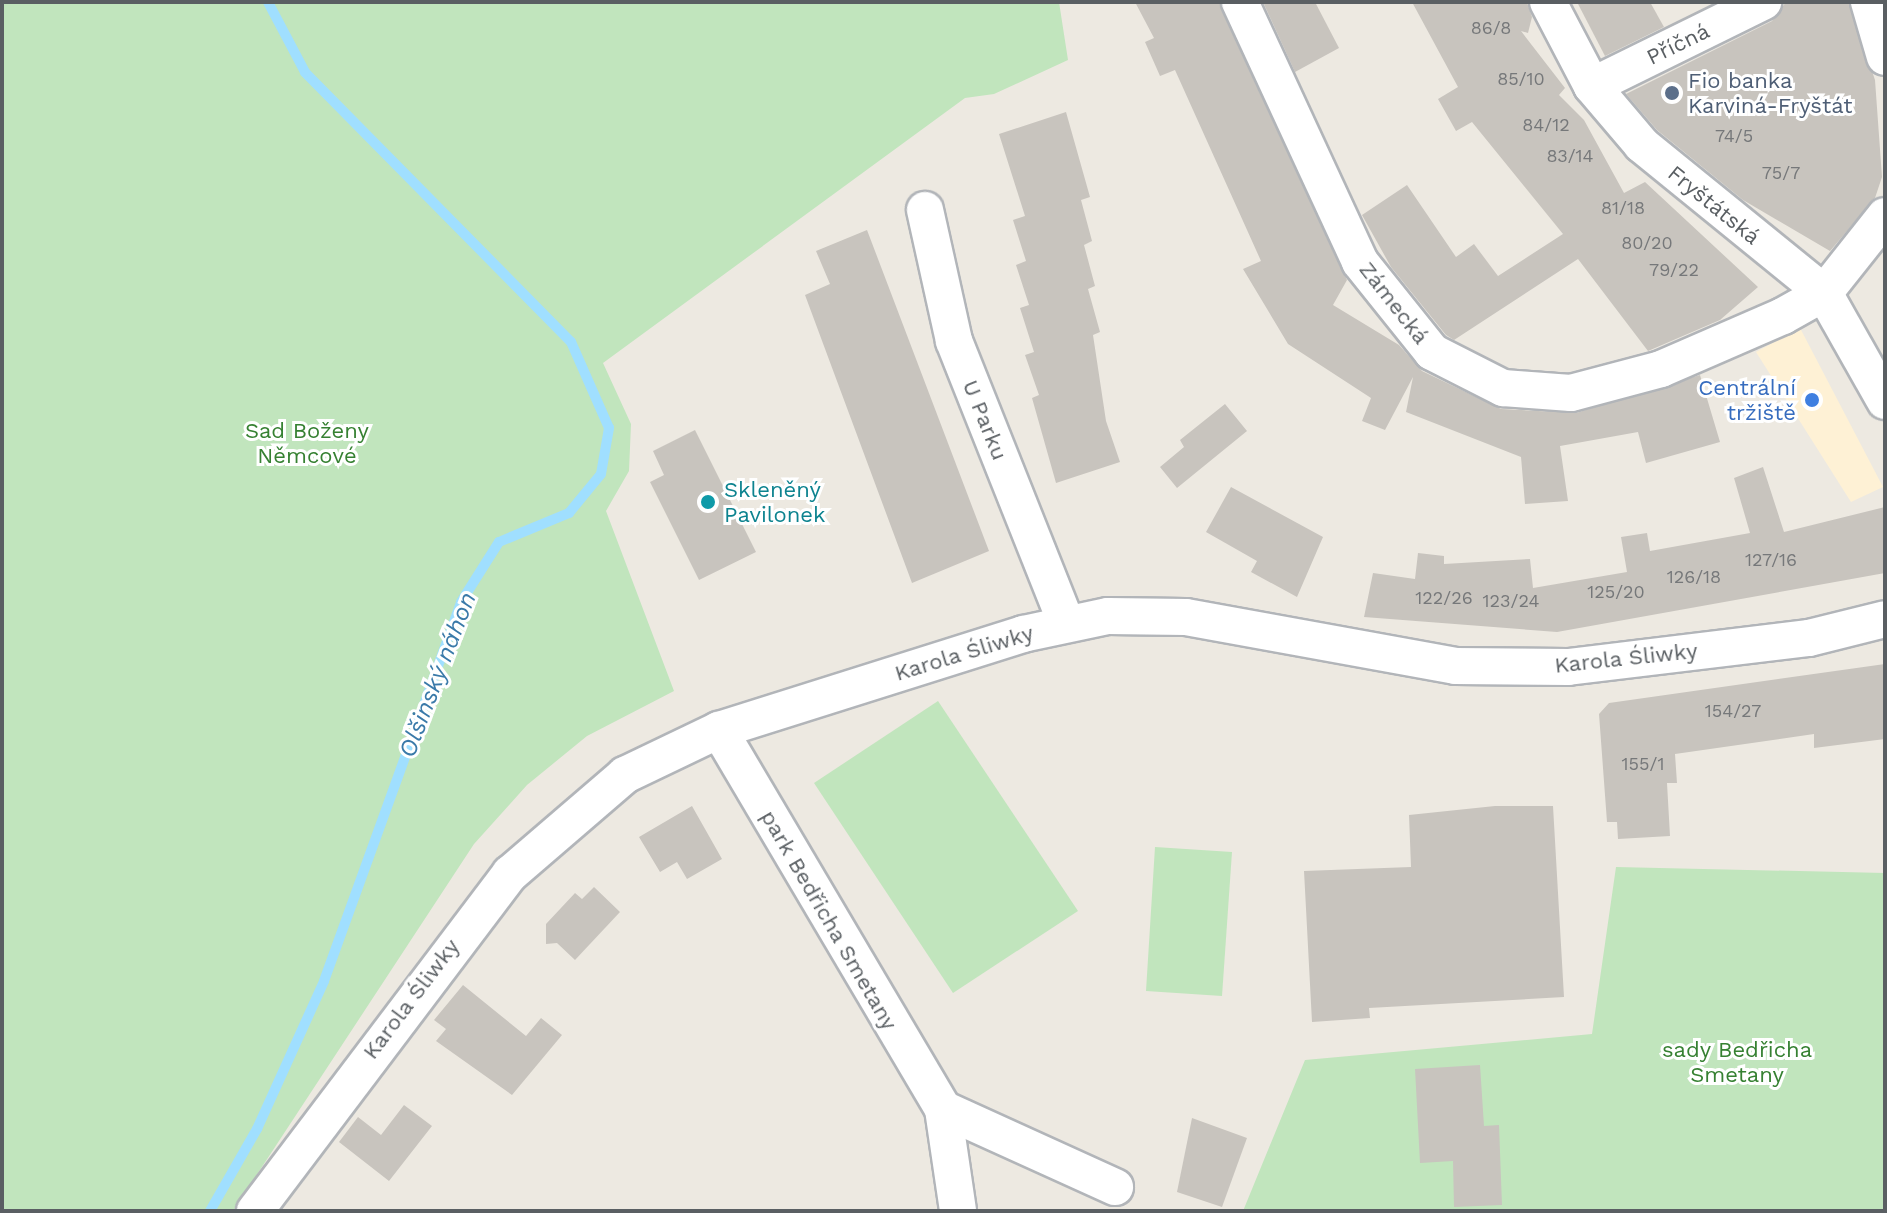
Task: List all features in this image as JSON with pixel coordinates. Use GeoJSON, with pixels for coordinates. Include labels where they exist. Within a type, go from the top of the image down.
{"type":"FeatureCollection","features":[{"type":"Feature","properties":{"kind":"street","name":"Zámecká"},"geometry":{"type":"LineString","coordinates":[[1240,2],[1360,262],[1432,352],[1503,388],[1558,392],[1661,369],[1824,293]]}},
{"type":"Feature","properties":{"kind":"street","name":"Fryštátská"},"geometry":{"type":"LineString","coordinates":[[1548,2],[1592,86],[1675,176],[1824,293],[1885,401]]}},
{"type":"Feature","properties":{"kind":"street","name":"Příčná"},"geometry":{"type":"LineString","coordinates":[[1592,86],[1763,2]]}},
{"type":"Feature","properties":{"kind":"street"},"geometry":{"type":"LineString","coordinates":[[1869,2],[1885,57]]}},
{"type":"Feature","properties":{"kind":"street","name":"U Parku"},"geometry":{"type":"LineString","coordinates":[[925,210],[954,341],[1066,622]]}},
{"type":"Feature","properties":{"kind":"street"},"geometry":{"type":"LineString","coordinates":[[1824,293],[1885,216]]}},
{"type":"Feature","properties":{"kind":"street","name":"Karola Śliwky"},"geometry":{"type":"LineString","coordinates":[[255,1211],[510,874],[625,775],[719,730],[1066,622],[1186,617],[1455,666],[1568,667],[1809,638],[1885,619]]}},
{"type":"Feature","properties":{"kind":"street","name":"park Bedřicha Smetany"},"geometry":{"type":"LineString","coordinates":[[719,730],[943,1109],[958,1211]]}},
{"type":"Feature","properties":{"kind":"street"},"geometry":{"type":"LineString","coordinates":[[943,1109],[1115,1187]]}},
{"type":"Feature","properties":{"kind":"shaded area","name":"Centrální tržiště"},"geometry":{"type":"Polygon","coordinates":[[[1800,328],[1883,487],[1851,502],[1756,352],[1800,328]]]}},
{"type":"Feature","properties":{"kind":"green space","name":"Sad Boženy Němcové"},"geometry":{"type":"Polygon","coordinates":[[[2,2],[1059,2],[1068,60],[994,94],[965,98],[603,363],[631,424],[629,471],[606,511],[674,691],[587,736],[527,785],[474,844],[233,1211],[2,1211],[2,2]]]}},
{"type":"Feature","properties":{"kind":"green space"},"geometry":{"type":"Polygon","coordinates":[[[938,701],[1078,911],[953,993],[814,783],[938,701]]]}},
{"type":"Feature","properties":{"kind":"green space"},"geometry":{"type":"Polygon","coordinates":[[[1155,847],[1232,852],[1222,996],[1146,991],[1155,847]]]}},
{"type":"Feature","properties":{"kind":"green space","name":"sady Bedřicha Smetany"},"geometry":{"type":"Polygon","coordinates":[[[1616,867],[1885,873],[1885,1211],[1243,1211],[1305,1060],[1592,1034],[1616,867]]]}},
{"type":"Feature","properties":{"kind":"building"},"geometry":{"type":"Polygon","coordinates":[[[1135,2],[1219,2],[1347,280],[1333,305],[1399,345],[1422,371],[1501,409],[1576,413],[1700,375],[1720,442],[1646,463],[1638,432],[1560,446],[1568,501],[1525,504],[1521,457],[1406,412],[1413,377],[1385,430],[1362,421],[1371,398],[1288,344],[1243,269],[1261,261],[1175,70],[1160,76],[1145,42],[1154,38],[1135,2]]]}},
{"type":"Feature","properties":{"kind":"building"},"geometry":{"type":"Polygon","coordinates":[[[1263,2],[1315,2],[1339,48],[1295,72],[1263,2]]]}},
{"type":"Feature","properties":{"kind":"building"},"geometry":{"type":"Polygon","coordinates":[[[1412,2],[1527,2],[1532,17],[1528,33],[1521,31],[1565,88],[1559,95],[1584,120],[1624,193],[1645,182],[1758,287],[1720,320],[1648,351],[1578,259],[1454,340],[1446,335],[1391,267],[1362,215],[1407,185],[1456,257],[1474,244],[1498,276],[1563,234],[1472,122],[1456,131],[1438,99],[1458,87],[1412,2]]]}},
{"type":"Feature","properties":{"kind":"building"},"geometry":{"type":"Polygon","coordinates":[[[1577,2],[1650,2],[1664,27],[1605,56],[1577,2]]]}},
{"type":"Feature","properties":{"kind":"building"},"geometry":{"type":"Polygon","coordinates":[[[1786,2],[1849,2],[1875,80],[1882,177],[1875,198],[1830,251],[1743,200],[1657,130],[1626,94],[1772,21],[1786,2]]]}},
{"type":"Feature","properties":{"kind":"building"},"geometry":{"type":"Polygon","coordinates":[[[1066,112],[1090,197],[1081,200],[1092,241],[1084,245],[1095,286],[1088,289],[1100,332],[1093,335],[1106,421],[1120,462],[1056,483],[1032,398],[1039,395],[1025,355],[1034,352],[1020,308],[1029,305],[1016,265],[1026,261],[1013,220],[1025,216],[999,134],[1066,112]]]}},
{"type":"Feature","properties":{"kind":"building"},"geometry":{"type":"Polygon","coordinates":[[[867,230],[989,551],[912,583],[805,295],[830,284],[816,251],[867,230]]]}},
{"type":"Feature","properties":{"kind":"building"},"geometry":{"type":"Polygon","coordinates":[[[1225,404],[1247,431],[1177,488],[1160,467],[1184,447],[1180,440],[1225,404]]]}},
{"type":"Feature","properties":{"kind":"building","name":"Skleněný Pavilonek"},"geometry":{"type":"Polygon","coordinates":[[[695,430],[756,552],[699,580],[650,482],[664,475],[653,451],[695,430]]]}},
{"type":"Feature","properties":{"kind":"building"},"geometry":{"type":"Polygon","coordinates":[[[1763,467],[1784,532],[1885,507],[1885,573],[1557,632],[1364,617],[1373,573],[1415,579],[1418,553],[1444,556],[1444,564],[1530,559],[1533,588],[1627,572],[1621,537],[1647,533],[1650,551],[1750,533],[1734,478],[1763,467]]]}},
{"type":"Feature","properties":{"kind":"building"},"geometry":{"type":"Polygon","coordinates":[[[1231,487],[1323,537],[1297,597],[1251,572],[1257,561],[1206,532],[1231,487]]]}},
{"type":"Feature","properties":{"kind":"building"},"geometry":{"type":"Polygon","coordinates":[[[1885,664],[1885,739],[1814,748],[1814,734],[1675,754],[1677,783],[1667,783],[1670,836],[1618,839],[1617,822],[1607,822],[1599,714],[1609,703],[1885,664]]]}},
{"type":"Feature","properties":{"kind":"building"},"geometry":{"type":"Polygon","coordinates":[[[692,806],[722,859],[687,879],[677,862],[660,872],[639,837],[692,806]]]}},
{"type":"Feature","properties":{"kind":"building"},"geometry":{"type":"Polygon","coordinates":[[[1495,806],[1553,806],[1564,997],[1369,1008],[1370,1018],[1312,1022],[1304,871],[1411,867],[1409,815],[1495,806]]]}},
{"type":"Feature","properties":{"kind":"building"},"geometry":{"type":"Polygon","coordinates":[[[594,887],[620,912],[575,960],[557,943],[546,944],[546,924],[575,893],[582,899],[594,887]]]}},
{"type":"Feature","properties":{"kind":"building"},"geometry":{"type":"Polygon","coordinates":[[[463,985],[526,1036],[541,1018],[562,1035],[512,1095],[436,1041],[446,1029],[434,1020],[463,985]]]}},
{"type":"Feature","properties":{"kind":"building"},"geometry":{"type":"Polygon","coordinates":[[[1480,1065],[1484,1126],[1499,1125],[1502,1205],[1454,1207],[1453,1161],[1420,1163],[1415,1069],[1480,1065]]]}},
{"type":"Feature","properties":{"kind":"building"},"geometry":{"type":"Polygon","coordinates":[[[404,1105],[432,1126],[389,1181],[339,1142],[358,1117],[381,1135],[404,1105]]]}},
{"type":"Feature","properties":{"kind":"building"},"geometry":{"type":"Polygon","coordinates":[[[1192,1118],[1247,1138],[1222,1207],[1177,1192],[1192,1118]]]}},
{"type":"Feature","properties":{"kind":"waterway","name":"Olšinský náhon"},"geometry":{"type":"LineString","coordinates":[[210,1211],[257,1129],[324,981],[461,602],[499,542],[569,513],[601,474],[609,428],[571,342],[305,72],[268,2]]}},
{"type":"Feature","properties":{"kind":"place","name":"Fio banka Karviná-Fryštát"},"geometry":{"type":"Point","coordinates":[1672,93]}},
{"type":"Feature","properties":{"kind":"place","name":"Centrální tržiště"},"geometry":{"type":"Point","coordinates":[1812,400]}},
{"type":"Feature","properties":{"kind":"place","name":"Skleněný Pavilonek"},"geometry":{"type":"Point","coordinates":[708,502]}}]}
